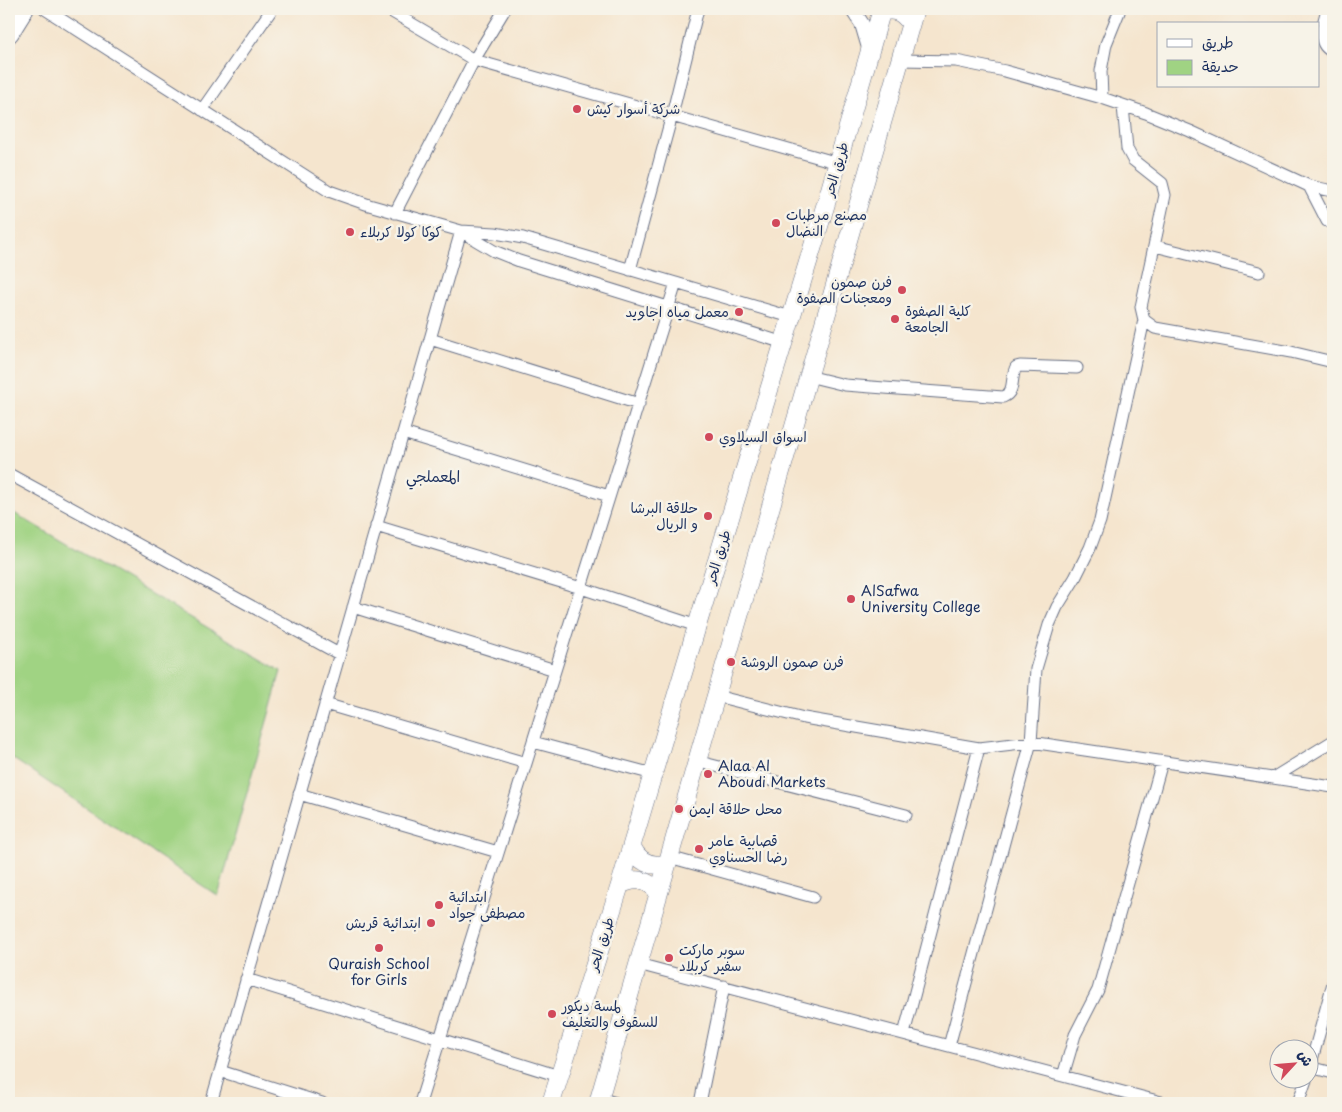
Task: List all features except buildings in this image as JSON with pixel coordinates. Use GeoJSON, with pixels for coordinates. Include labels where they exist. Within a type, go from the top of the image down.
{"type":"FeatureCollection","features":[{"type":"Feature","properties":{"kind":"highway"},"geometry":{"type":"LineString","coordinates":[[9,33],[24,9]]}},
{"type":"Feature","properties":{"kind":"main road","name":"طريق الحر"},"geometry":{"type":"LineString","coordinates":[[551,1103],[632,847],[697,626],[784,344],[882,10]]}},
{"type":"Feature","properties":{"kind":"main road"},"geometry":{"type":"LineString","coordinates":[[882,10],[892,10],[907,18],[913,13]]}},
{"type":"Feature","properties":{"kind":"main road"},"geometry":{"type":"LineString","coordinates":[[604,1102],[638,964],[658,893],[913,13]]}},
{"type":"Feature","properties":{"kind":"main road"},"geometry":{"type":"LineString","coordinates":[[838,163],[849,176],[854,178],[866,177]]}},
{"type":"Feature","properties":{"kind":"main road"},"geometry":{"type":"LineString","coordinates":[[827,200],[844,197],[857,206]]}},
{"type":"Feature","properties":{"kind":"main road"},"geometry":{"type":"LineString","coordinates":[[632,847],[640,859],[646,863],[660,865],[668,860]]}},
{"type":"Feature","properties":{"kind":"main road"},"geometry":{"type":"LineString","coordinates":[[620,885],[627,881],[641,880],[648,882],[658,893]]}},
{"type":"Feature","properties":{"kind":"street"},"geometry":{"type":"LineString","coordinates":[[45,9],[328,192],[461,231],[516,236],[791,318]]}},
{"type":"Feature","properties":{"kind":"street"},"geometry":{"type":"LineString","coordinates":[[202,110],[272,9]]}},
{"type":"Feature","properties":{"kind":"street"},"geometry":{"type":"LineString","coordinates":[[388,9],[474,60],[838,163]]}},
{"type":"Feature","properties":{"kind":"street"},"geometry":{"type":"LineString","coordinates":[[395,213],[474,60],[505,9]]}},
{"type":"Feature","properties":{"kind":"street"},"geometry":{"type":"LineString","coordinates":[[630,270],[672,115],[698,9]]}},
{"type":"Feature","properties":{"kind":"street"},"geometry":{"type":"LineString","coordinates":[[852,9],[862,24],[870,51]]}},
{"type":"Feature","properties":{"kind":"street"},"geometry":{"type":"LineString","coordinates":[[1102,98],[1101,71],[1104,53],[1119,12],[1118,9]]}},
{"type":"Feature","properties":{"kind":"street"},"geometry":{"type":"LineString","coordinates":[[1327,9],[1321,38],[1325,48],[1333,52]]}},
{"type":"Feature","properties":{"kind":"street"},"geometry":{"type":"LineString","coordinates":[[900,60],[956,61],[1005,71],[1102,98],[1190,131],[1309,186],[1333,191]]}},
{"type":"Feature","properties":{"kind":"street"},"geometry":{"type":"LineString","coordinates":[[949,1046],[1031,742],[1036,669],[1052,619],[1090,548],[1100,520],[1144,320],[1142,307],[1165,195],[1162,183],[1132,160],[1127,149],[1123,106]]}},
{"type":"Feature","properties":{"kind":"street"},"geometry":{"type":"LineString","coordinates":[[1309,186],[1326,220],[1333,224]]}},
{"type":"Feature","properties":{"kind":"street"},"geometry":{"type":"LineString","coordinates":[[461,231],[506,256],[784,344]]}},
{"type":"Feature","properties":{"kind":"street"},"geometry":{"type":"LineString","coordinates":[[211,1103],[461,231]]}},
{"type":"Feature","properties":{"kind":"street"},"geometry":{"type":"LineString","coordinates":[[1155,246],[1259,272]]}},
{"type":"Feature","properties":{"kind":"street"},"geometry":{"type":"LineString","coordinates":[[420,1103],[676,283]]}},
{"type":"Feature","properties":{"kind":"street"},"geometry":{"type":"LineString","coordinates":[[1144,320],[1155,328],[1291,352],[1333,362]]}},
{"type":"Feature","properties":{"kind":"street"},"geometry":{"type":"LineString","coordinates":[[430,339],[638,404]]}},
{"type":"Feature","properties":{"kind":"street"},"geometry":{"type":"LineString","coordinates":[[808,376],[845,384],[1003,397],[1011,391],[1016,368],[1020,366],[1077,368]]}},
{"type":"Feature","properties":{"kind":"street"},"geometry":{"type":"LineString","coordinates":[[403,432],[610,496]]}},
{"type":"Feature","properties":{"kind":"street"},"geometry":{"type":"LineString","coordinates":[[9,474],[339,654]]}},
{"type":"Feature","properties":{"kind":"street"},"geometry":{"type":"LineString","coordinates":[[376,526],[581,588],[697,626]]}},
{"type":"Feature","properties":{"kind":"street"},"geometry":{"type":"LineString","coordinates":[[353,607],[555,670]]}},
{"type":"Feature","properties":{"kind":"street"},"geometry":{"type":"LineString","coordinates":[[716,696],[804,718],[979,748],[1031,742],[1333,787]]}},
{"type":"Feature","properties":{"kind":"street"},"geometry":{"type":"LineString","coordinates":[[325,704],[526,763]]}},
{"type":"Feature","properties":{"kind":"street"},"geometry":{"type":"LineString","coordinates":[[1273,778],[1333,741]]}},
{"type":"Feature","properties":{"kind":"street"},"geometry":{"type":"LineString","coordinates":[[533,742],[653,774]]}},
{"type":"Feature","properties":{"kind":"street"},"geometry":{"type":"LineString","coordinates":[[904,1034],[979,748]]}},
{"type":"Feature","properties":{"kind":"street"},"geometry":{"type":"LineString","coordinates":[[696,762],[906,815]]}},
{"type":"Feature","properties":{"kind":"street"},"geometry":{"type":"LineString","coordinates":[[1063,1076],[1075,1035],[1098,990],[1162,762]]}},
{"type":"Feature","properties":{"kind":"street"},"geometry":{"type":"LineString","coordinates":[[299,794],[498,852]]}},
{"type":"Feature","properties":{"kind":"street"},"geometry":{"type":"LineString","coordinates":[[668,860],[813,897]]}},
{"type":"Feature","properties":{"kind":"street"},"geometry":{"type":"LineString","coordinates":[[638,964],[1164,1103]]}},
{"type":"Feature","properties":{"kind":"street"},"geometry":{"type":"LineString","coordinates":[[246,980],[558,1076]]}},
{"type":"Feature","properties":{"kind":"street"},"geometry":{"type":"LineString","coordinates":[[1317,1040],[1333,983]]}},
{"type":"Feature","properties":{"kind":"street"},"geometry":{"type":"LineString","coordinates":[[700,1103],[724,986]]}},
{"type":"Feature","properties":{"kind":"street"},"geometry":{"type":"LineString","coordinates":[[1320,1070],[1333,1073]]}},
{"type":"Feature","properties":{"kind":"street"},"geometry":{"type":"LineString","coordinates":[[220,1071],[322,1103]]}},
{"type":"Feature","properties":{"kind":"street"},"geometry":{"type":"LineString","coordinates":[[1298,1103],[1303,1090]]}},
{"type":"Feature","properties":{"kind":"green space"},"geometry":{"type":"Polygon","coordinates":[[[9,510],[281,671],[218,896],[9,756],[9,510]]]}},
{"type":"Feature","properties":{"kind":"place","name":"شركة أسوار كيش"},"geometry":{"type":"Point","coordinates":[577,109]}},
{"type":"Feature","properties":{"kind":"place","name":"مصنع مرطبات النضال"},"geometry":{"type":"Point","coordinates":[776,223]}},
{"type":"Feature","properties":{"kind":"place","name":"كوكا كولا كربلاء"},"geometry":{"type":"Point","coordinates":[350,232]}},
{"type":"Feature","properties":{"kind":"place","name":"فرن صمون ومعجنات الصفوة"},"geometry":{"type":"Point","coordinates":[902,290]}},
{"type":"Feature","properties":{"kind":"place","name":"معمل مياه اجاويد"},"geometry":{"type":"Point","coordinates":[739,312]}},
{"type":"Feature","properties":{"kind":"place","name":"كلية الصفوة الجامعة"},"geometry":{"type":"Point","coordinates":[895,319]}},
{"type":"Feature","properties":{"kind":"place","name":"اسواق السيلاوي"},"geometry":{"type":"Point","coordinates":[709,437]}},
{"type":"Feature","properties":{"kind":"place","name":"حلاقة البرشا و الريال"},"geometry":{"type":"Point","coordinates":[708,516]}},
{"type":"Feature","properties":{"kind":"place","name":"AlSafwa University College"},"geometry":{"type":"Point","coordinates":[851,599]}},
{"type":"Feature","properties":{"kind":"place","name":"فرن صمون الروشة"},"geometry":{"type":"Point","coordinates":[731,662]}},
{"type":"Feature","properties":{"kind":"place","name":"Alaa Al Aboudi Markets"},"geometry":{"type":"Point","coordinates":[708,774]}},
{"type":"Feature","properties":{"kind":"place","name":"محل حلاقة ايمن"},"geometry":{"type":"Point","coordinates":[679,809]}},
{"type":"Feature","properties":{"kind":"place","name":"قصابية عامر رضا الحسناوي"},"geometry":{"type":"Point","coordinates":[699,849]}},
{"type":"Feature","properties":{"kind":"place","name":"ابتدائية مصطفى جواد"},"geometry":{"type":"Point","coordinates":[439,905]}},
{"type":"Feature","properties":{"kind":"place","name":"ابتدائية قريش"},"geometry":{"type":"Point","coordinates":[431,923]}},
{"type":"Feature","properties":{"kind":"place","name":"Quraish School for Girls"},"geometry":{"type":"Point","coordinates":[379,948]}},
{"type":"Feature","properties":{"kind":"place","name":"سوبر ماركت سفير كربلاد"},"geometry":{"type":"Point","coordinates":[669,958]}},
{"type":"Feature","properties":{"kind":"place","name":"لمسة ديكور للسقوف والتغليف"},"geometry":{"type":"Point","coordinates":[552,1014]}},
{"type":"Feature","properties":{"kind":"district","name":"المعملجي"},"geometry":{"type":"Point","coordinates":[433,477]}}]}
